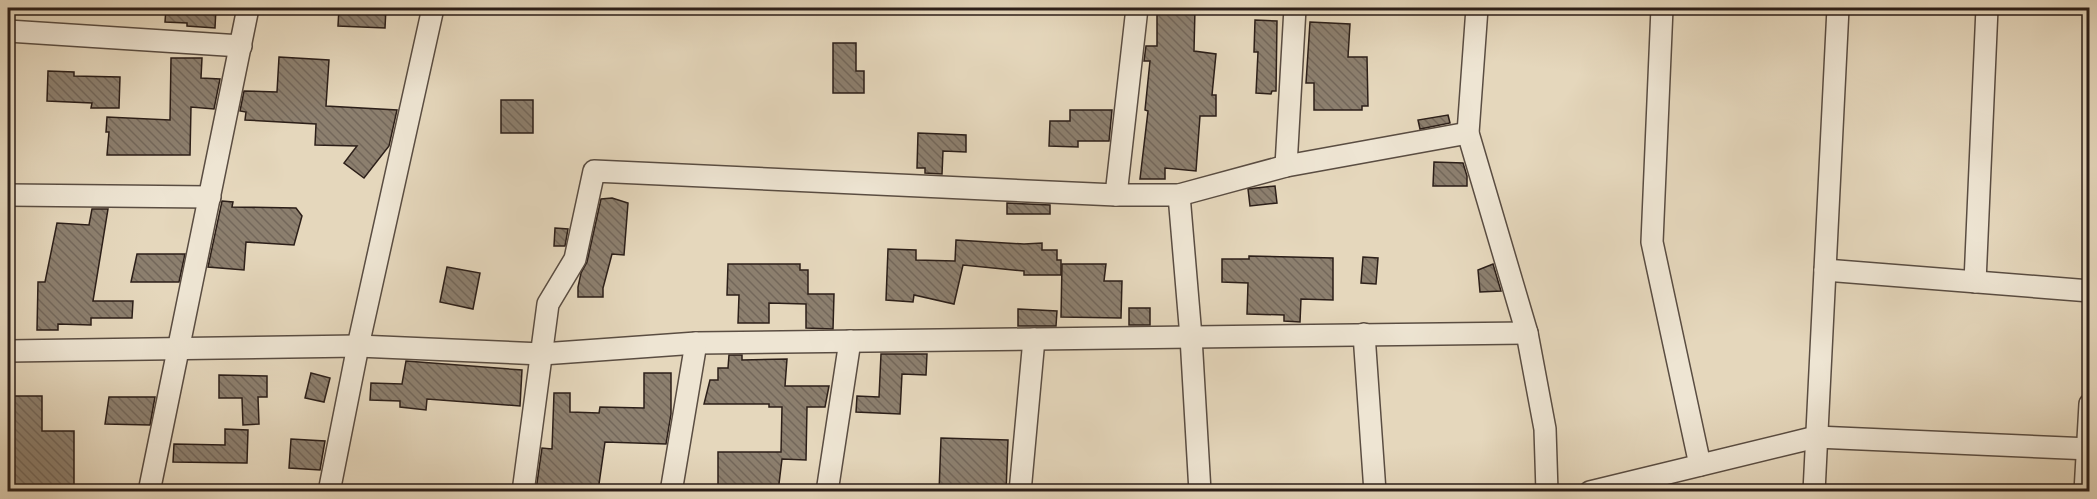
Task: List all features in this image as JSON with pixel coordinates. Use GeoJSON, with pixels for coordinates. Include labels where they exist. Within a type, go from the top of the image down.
{"type":"FeatureCollection","features":[{"type":"Feature","properties":{"kind":"street"},"geometry":{"type":"LineString","coordinates":[[149,492],[248,8]]}},
{"type":"Feature","properties":{"kind":"street"},"geometry":{"type":"LineString","coordinates":[[329,492],[358,346],[433,8]]}},
{"type":"Feature","properties":{"kind":"street"},"geometry":{"type":"LineString","coordinates":[[1116,195],[1137,8]]}},
{"type":"Feature","properties":{"kind":"street"},"geometry":{"type":"LineString","coordinates":[[1286,166],[1295,8]]}},
{"type":"Feature","properties":{"kind":"street"},"geometry":{"type":"LineString","coordinates":[[1477,8],[1468,133],[1527,333],[1545,429],[1547,492]]}},
{"type":"Feature","properties":{"kind":"street"},"geometry":{"type":"LineString","coordinates":[[1662,8],[1652,242],[1700,465]]}},
{"type":"Feature","properties":{"kind":"street"},"geometry":{"type":"LineString","coordinates":[[1814,492],[1838,8]]}},
{"type":"Feature","properties":{"kind":"street"},"geometry":{"type":"LineString","coordinates":[[1975,282],[1987,8]]}},
{"type":"Feature","properties":{"kind":"street"},"geometry":{"type":"LineString","coordinates":[[8,31],[241,46]]}},
{"type":"Feature","properties":{"kind":"street"},"geometry":{"type":"LineString","coordinates":[[523,492],[548,304],[574,259],[594,171],[1116,195],[1179,195],[1286,166],[1468,133]]}},
{"type":"Feature","properties":{"kind":"street"},"geometry":{"type":"LineString","coordinates":[[8,195],[210,197]]}},
{"type":"Feature","properties":{"kind":"street"},"geometry":{"type":"LineString","coordinates":[[1179,195],[1191,337],[1200,492]]}},
{"type":"Feature","properties":{"kind":"street"},"geometry":{"type":"LineString","coordinates":[[1825,270],[2090,291]]}},
{"type":"Feature","properties":{"kind":"street"},"geometry":{"type":"LineString","coordinates":[[8,351],[358,346],[542,354],[696,343],[1527,333]]}},
{"type":"Feature","properties":{"kind":"street"},"geometry":{"type":"LineString","coordinates":[[1364,334],[1375,492]]}},
{"type":"Feature","properties":{"kind":"street"},"geometry":{"type":"LineString","coordinates":[[1020,492],[1034,339]]}},
{"type":"Feature","properties":{"kind":"street"},"geometry":{"type":"LineString","coordinates":[[827,492],[850,341]]}},
{"type":"Feature","properties":{"kind":"street"},"geometry":{"type":"LineString","coordinates":[[671,492],[696,343]]}},
{"type":"Feature","properties":{"kind":"street"},"geometry":{"type":"LineString","coordinates":[[2085,492],[2090,404]]}},
{"type":"Feature","properties":{"kind":"street"},"geometry":{"type":"LineString","coordinates":[[1590,492],[1816,437],[2089,448]]}},
{"type":"Feature","properties":{"kind":"building"},"geometry":{"type":"Polygon","coordinates":[[[166,8],[216,8],[215,28],[165,22],[166,8]]]}},
{"type":"Feature","properties":{"kind":"building"},"geometry":{"type":"Polygon","coordinates":[[[339,8],[386,8],[385,28],[338,26],[339,8]]]}},
{"type":"Feature","properties":{"kind":"building"},"geometry":{"type":"Polygon","coordinates":[[[1157,8],[1195,8],[1194,51],[1216,54],[1212,95],[1216,95],[1216,116],[1200,116],[1196,171],[1165,168],[1165,179],[1140,179],[1148,111],[1145,110],[1150,61],[1144,61],[1146,46],[1157,46],[1157,8]]]}},
{"type":"Feature","properties":{"kind":"building"},"geometry":{"type":"Polygon","coordinates":[[[1255,20],[1277,21],[1276,91],[1272,91],[1271,94],[1256,93],[1258,52],[1254,52],[1255,20]]]}},
{"type":"Feature","properties":{"kind":"building"},"geometry":{"type":"Polygon","coordinates":[[[1310,22],[1350,24],[1348,57],[1367,57],[1368,106],[1362,106],[1362,110],[1314,110],[1314,83],[1306,83],[1310,22]]]}},
{"type":"Feature","properties":{"kind":"building"},"geometry":{"type":"Polygon","coordinates":[[[833,43],[856,43],[856,71],[864,71],[864,93],[833,93],[833,43]]]}},
{"type":"Feature","properties":{"kind":"building"},"geometry":{"type":"Polygon","coordinates":[[[279,57],[329,60],[326,106],[397,110],[389,146],[364,178],[344,163],[357,146],[315,145],[316,124],[245,120],[246,112],[240,111],[244,91],[277,92],[279,57]]]}},
{"type":"Feature","properties":{"kind":"building"},"geometry":{"type":"Polygon","coordinates":[[[171,58],[202,58],[201,78],[220,79],[214,109],[191,107],[190,155],[107,155],[109,132],[106,132],[107,117],[170,120],[171,58]]]}},
{"type":"Feature","properties":{"kind":"building"},"geometry":{"type":"Polygon","coordinates":[[[48,71],[74,72],[74,76],[120,77],[119,108],[91,108],[92,103],[47,101],[48,71]]]}},
{"type":"Feature","properties":{"kind":"building"},"geometry":{"type":"Polygon","coordinates":[[[501,100],[533,100],[533,133],[501,133],[501,100]]]}},
{"type":"Feature","properties":{"kind":"building"},"geometry":{"type":"Polygon","coordinates":[[[1070,110],[1112,110],[1109,141],[1078,141],[1078,147],[1049,146],[1050,121],[1070,121],[1070,110]]]}},
{"type":"Feature","properties":{"kind":"building"},"geometry":{"type":"Polygon","coordinates":[[[1448,115],[1450,123],[1420,129],[1418,120],[1448,115]]]}},
{"type":"Feature","properties":{"kind":"building"},"geometry":{"type":"Polygon","coordinates":[[[918,133],[966,135],[966,152],[943,151],[942,174],[925,173],[925,168],[917,168],[918,133]]]}},
{"type":"Feature","properties":{"kind":"building"},"geometry":{"type":"Polygon","coordinates":[[[1434,162],[1463,163],[1467,186],[1433,186],[1434,162]]]}},
{"type":"Feature","properties":{"kind":"building"},"geometry":{"type":"Polygon","coordinates":[[[1275,186],[1277,203],[1250,206],[1248,189],[1275,186]]]}},
{"type":"Feature","properties":{"kind":"building"},"geometry":{"type":"Polygon","coordinates":[[[612,198],[628,203],[624,255],[612,254],[603,288],[603,297],[578,297],[581,273],[587,262],[601,199],[612,198]]]}},
{"type":"Feature","properties":{"kind":"building"},"geometry":{"type":"Polygon","coordinates":[[[222,201],[233,202],[232,207],[296,208],[302,216],[294,245],[246,242],[244,270],[208,267],[222,201]]]}},
{"type":"Feature","properties":{"kind":"building"},"geometry":{"type":"Polygon","coordinates":[[[1007,203],[1050,205],[1050,214],[1007,214],[1007,203]]]}},
{"type":"Feature","properties":{"kind":"building"},"geometry":{"type":"Polygon","coordinates":[[[92,209],[108,209],[93,301],[133,301],[132,318],[91,318],[91,325],[58,324],[58,330],[37,330],[38,282],[45,282],[57,223],[89,225],[92,209]]]}},
{"type":"Feature","properties":{"kind":"building"},"geometry":{"type":"Polygon","coordinates":[[[555,228],[568,229],[565,246],[554,246],[555,228]]]}},
{"type":"Feature","properties":{"kind":"building"},"geometry":{"type":"Polygon","coordinates":[[[956,240],[1042,243],[1042,250],[1057,250],[1057,260],[1061,260],[1061,275],[1024,275],[1024,271],[963,265],[954,304],[914,295],[913,302],[886,300],[888,249],[916,250],[916,260],[955,261],[956,240]]]}},
{"type":"Feature","properties":{"kind":"building"},"geometry":{"type":"Polygon","coordinates":[[[137,254],[185,254],[179,282],[131,282],[137,254]]]}},
{"type":"Feature","properties":{"kind":"building"},"geometry":{"type":"Polygon","coordinates":[[[1249,256],[1333,258],[1333,300],[1301,299],[1300,322],[1284,321],[1284,315],[1247,314],[1248,283],[1222,282],[1222,259],[1249,259],[1249,256]]]}},
{"type":"Feature","properties":{"kind":"building"},"geometry":{"type":"Polygon","coordinates":[[[1363,257],[1378,258],[1376,284],[1361,283],[1363,257]]]}},
{"type":"Feature","properties":{"kind":"building"},"geometry":{"type":"Polygon","coordinates":[[[728,264],[800,264],[800,270],[808,270],[808,294],[834,294],[833,329],[806,328],[806,304],[769,303],[769,323],[738,323],[739,295],[727,295],[728,264]]]}},
{"type":"Feature","properties":{"kind":"building"},"geometry":{"type":"Polygon","coordinates":[[[1062,264],[1106,264],[1104,281],[1122,281],[1121,318],[1061,317],[1062,264]]]}},
{"type":"Feature","properties":{"kind":"building"},"geometry":{"type":"Polygon","coordinates":[[[1493,264],[1501,291],[1480,292],[1478,270],[1493,264]]]}},
{"type":"Feature","properties":{"kind":"building"},"geometry":{"type":"Polygon","coordinates":[[[447,267],[480,273],[473,309],[440,302],[447,267]]]}},
{"type":"Feature","properties":{"kind":"building"},"geometry":{"type":"Polygon","coordinates":[[[1129,308],[1150,308],[1150,325],[1129,325],[1129,308]]]}},
{"type":"Feature","properties":{"kind":"building"},"geometry":{"type":"Polygon","coordinates":[[[1018,309],[1057,311],[1056,326],[1018,326],[1018,309]]]}},
{"type":"Feature","properties":{"kind":"building"},"geometry":{"type":"Polygon","coordinates":[[[881,354],[927,354],[926,375],[902,374],[900,414],[856,412],[857,396],[879,397],[881,354]]]}},
{"type":"Feature","properties":{"kind":"building"},"geometry":{"type":"Polygon","coordinates":[[[729,355],[742,355],[742,360],[787,359],[785,386],[829,386],[825,407],[807,407],[806,460],[782,459],[778,492],[718,492],[718,452],[781,452],[782,407],[769,407],[769,404],[704,404],[710,380],[718,380],[718,368],[728,368],[729,355]]]}},
{"type":"Feature","properties":{"kind":"building"},"geometry":{"type":"Polygon","coordinates":[[[406,361],[522,370],[520,406],[427,399],[426,410],[400,407],[400,401],[370,400],[371,383],[402,384],[406,361]]]}},
{"type":"Feature","properties":{"kind":"building"},"geometry":{"type":"Polygon","coordinates":[[[311,373],[330,378],[324,402],[305,398],[311,373]]]}},
{"type":"Feature","properties":{"kind":"building"},"geometry":{"type":"Polygon","coordinates":[[[644,373],[671,373],[671,414],[666,444],[605,442],[598,491],[536,490],[542,448],[552,449],[554,393],[570,393],[570,412],[599,413],[600,407],[644,408],[644,373]]]}},
{"type":"Feature","properties":{"kind":"building"},"geometry":{"type":"Polygon","coordinates":[[[219,375],[267,376],[267,397],[258,397],[259,424],[243,425],[242,398],[219,398],[219,375]]]}},
{"type":"Feature","properties":{"kind":"building"},"geometry":{"type":"Polygon","coordinates":[[[12,396],[42,396],[42,431],[74,431],[74,492],[8,492],[8,431],[12,431],[12,396]]]}},
{"type":"Feature","properties":{"kind":"building"},"geometry":{"type":"Polygon","coordinates":[[[109,397],[155,397],[150,425],[105,424],[109,397]]]}},
{"type":"Feature","properties":{"kind":"building"},"geometry":{"type":"Polygon","coordinates":[[[225,429],[248,430],[247,463],[173,462],[174,444],[225,445],[225,429]]]}},
{"type":"Feature","properties":{"kind":"building"},"geometry":{"type":"Polygon","coordinates":[[[941,438],[1008,440],[1006,492],[939,492],[941,438]]]}},
{"type":"Feature","properties":{"kind":"building"},"geometry":{"type":"Polygon","coordinates":[[[291,439],[325,441],[320,470],[289,468],[291,439]]]}}]}
